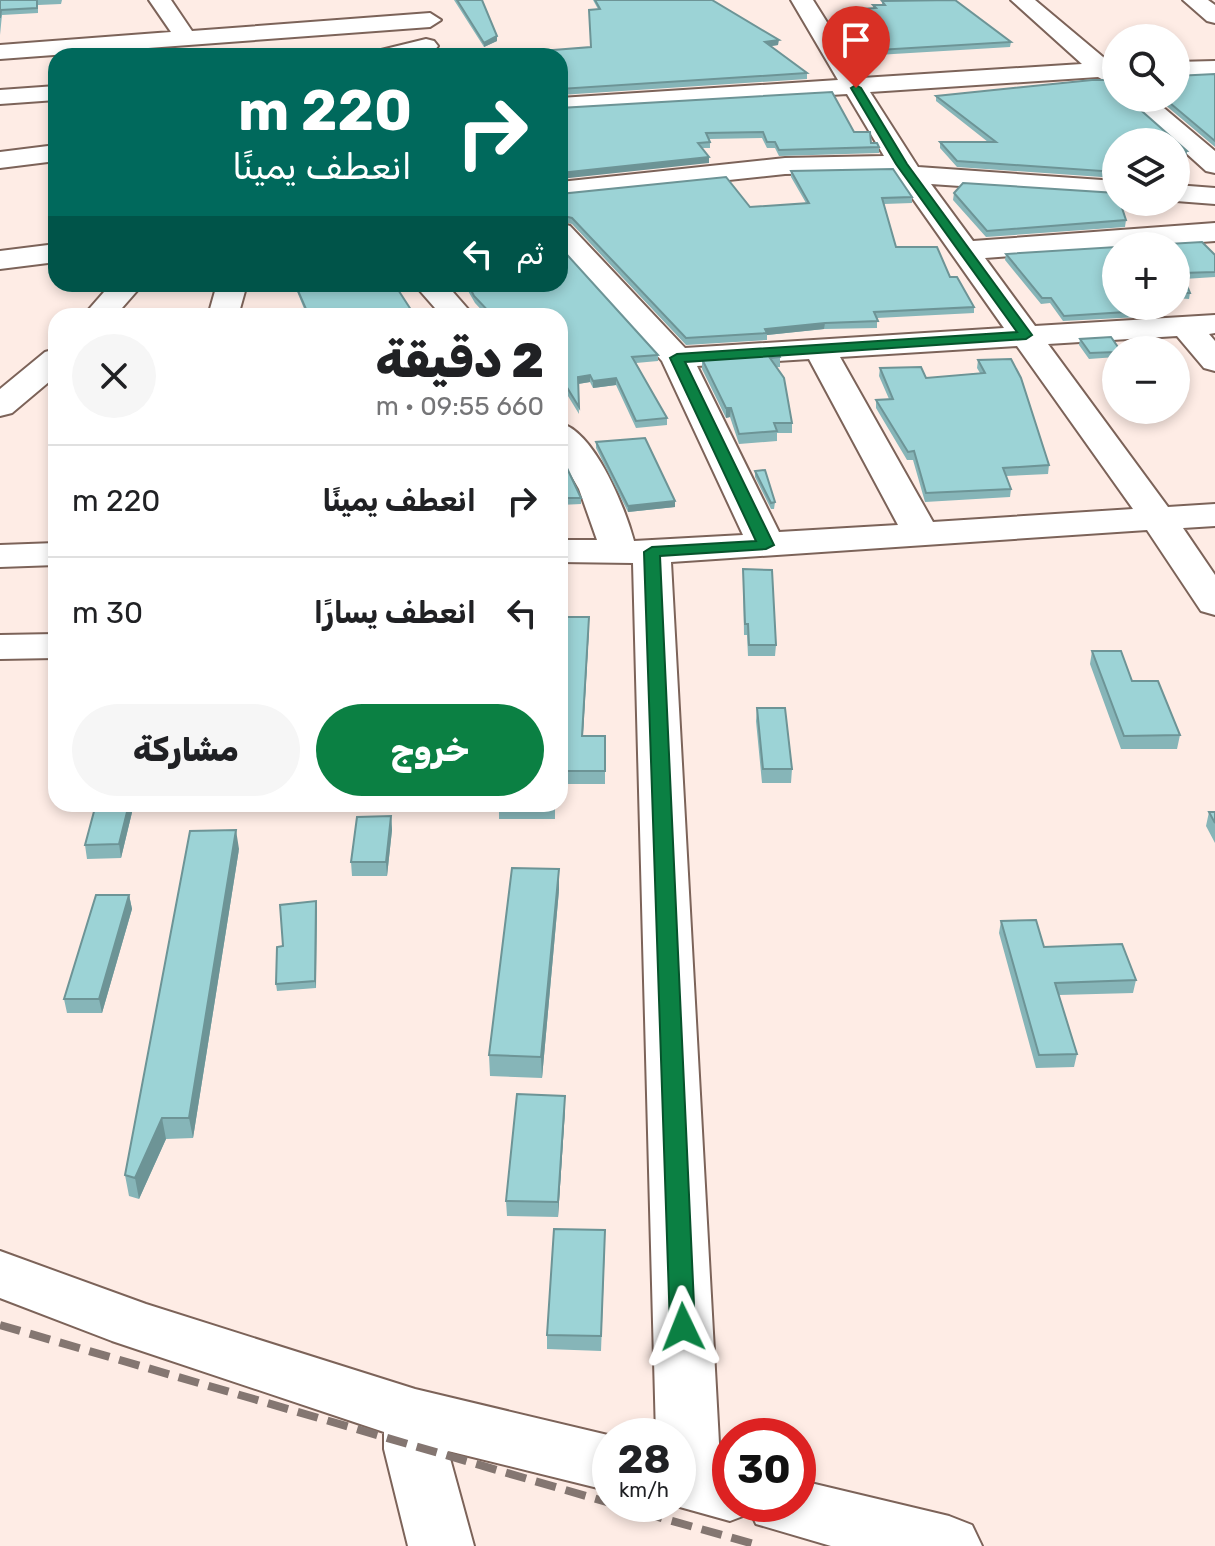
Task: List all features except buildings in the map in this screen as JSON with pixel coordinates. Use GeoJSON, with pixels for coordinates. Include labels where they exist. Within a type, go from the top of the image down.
{"type":"FeatureCollection","features":[{"type":"Feature","properties":{"kind":"street"},"geometry":{"type":"LineString","coordinates":[[160,0],[186,38]]}},
{"type":"Feature","properties":{"kind":"street"},"geometry":{"type":"LineString","coordinates":[[429,48],[430,20],[446,0]]}},
{"type":"Feature","properties":{"kind":"street"},"geometry":{"type":"LineString","coordinates":[[802,0],[906,170],[1215,603]]}},
{"type":"Feature","properties":{"kind":"street"},"geometry":{"type":"LineString","coordinates":[[1022,0],[1102,65]]}},
{"type":"Feature","properties":{"kind":"street"},"geometry":{"type":"LineString","coordinates":[[1194,0],[1215,16]]}},
{"type":"Feature","properties":{"kind":"street"},"geometry":{"type":"LineString","coordinates":[[53,48],[430,20]]}},
{"type":"Feature","properties":{"kind":"street"},"geometry":{"type":"LineString","coordinates":[[0,52],[48,48]]}},
{"type":"Feature","properties":{"kind":"street"},"geometry":{"type":"LineString","coordinates":[[1190,69],[1215,68]]}},
{"type":"Feature","properties":{"kind":"street"},"geometry":{"type":"LineString","coordinates":[[568,105],[1102,74]]}},
{"type":"Feature","properties":{"kind":"street"},"geometry":{"type":"LineString","coordinates":[[0,97],[48,94]]}},
{"type":"Feature","properties":{"kind":"street"},"geometry":{"type":"LineString","coordinates":[[1153,112],[1215,165]]}},
{"type":"Feature","properties":{"kind":"street"},"geometry":{"type":"LineString","coordinates":[[0,160],[48,154]]}},
{"type":"Feature","properties":{"kind":"street"},"geometry":{"type":"LineString","coordinates":[[568,189],[785,166],[906,170],[1102,188]]}},
{"type":"Feature","properties":{"kind":"street"},"geometry":{"type":"LineString","coordinates":[[1190,194],[1215,196]]}},
{"type":"Feature","properties":{"kind":"street"},"geometry":{"type":"LineString","coordinates":[[962,251],[1215,232]]}},
{"type":"Feature","properties":{"kind":"street"},"geometry":{"type":"LineString","coordinates":[[568,241],[677,358],[766,545]]}},
{"type":"Feature","properties":{"kind":"street"},"geometry":{"type":"LineString","coordinates":[[0,260],[48,254]]}},
{"type":"Feature","properties":{"kind":"street"},"geometry":{"type":"LineString","coordinates":[[106,308],[120,292]]}},
{"type":"Feature","properties":{"kind":"street"},"geometry":{"type":"LineString","coordinates":[[436,292],[452,308]]}},
{"type":"Feature","properties":{"kind":"street"},"geometry":{"type":"LineString","coordinates":[[677,358],[1200,325],[1215,361]]}},
{"type":"Feature","properties":{"kind":"street"},"geometry":{"type":"LineString","coordinates":[[819,348],[922,535]]}},
{"type":"Feature","properties":{"kind":"street"},"geometry":{"type":"LineString","coordinates":[[0,406],[48,366]]}},
{"type":"Feature","properties":{"kind":"street"},"geometry":{"type":"LineString","coordinates":[[568,443],[592,474],[636,552],[699,1484]]}},
{"type":"Feature","properties":{"kind":"street"},"geometry":{"type":"LineString","coordinates":[[568,551],[636,552],[766,545],[1215,515]]}},
{"type":"Feature","properties":{"kind":"street"},"geometry":{"type":"LineString","coordinates":[[0,556],[48,554]]}},
{"type":"Feature","properties":{"kind":"street"},"geometry":{"type":"LineString","coordinates":[[0,647],[48,646]]}},
{"type":"Feature","properties":{"kind":"street"},"geometry":{"type":"LineString","coordinates":[[0,1274],[133,1324],[415,1416],[592,1459]]}},
{"type":"Feature","properties":{"kind":"street"},"geometry":{"type":"LineString","coordinates":[[415,1416],[416,1449],[441,1546]]}},
{"type":"Feature","properties":{"kind":"street"},"geometry":{"type":"LineString","coordinates":[[816,1513],[949,1546]]}},
{"type":"Feature","properties":{"kind":"railway"},"geometry":{"type":"LineString","coordinates":[[0,1325],[592,1498]]}},
{"type":"Feature","properties":{"kind":"railway"},"geometry":{"type":"LineString","coordinates":[[676,1522],[761,1546]]}},
{"type":"Feature","properties":{"kind":"route"},"geometry":{"type":"LineString","coordinates":[[683,1327],[652,552],[766,545],[677,358],[1026,335],[962,251],[902,164],[856,88]]}}]}
